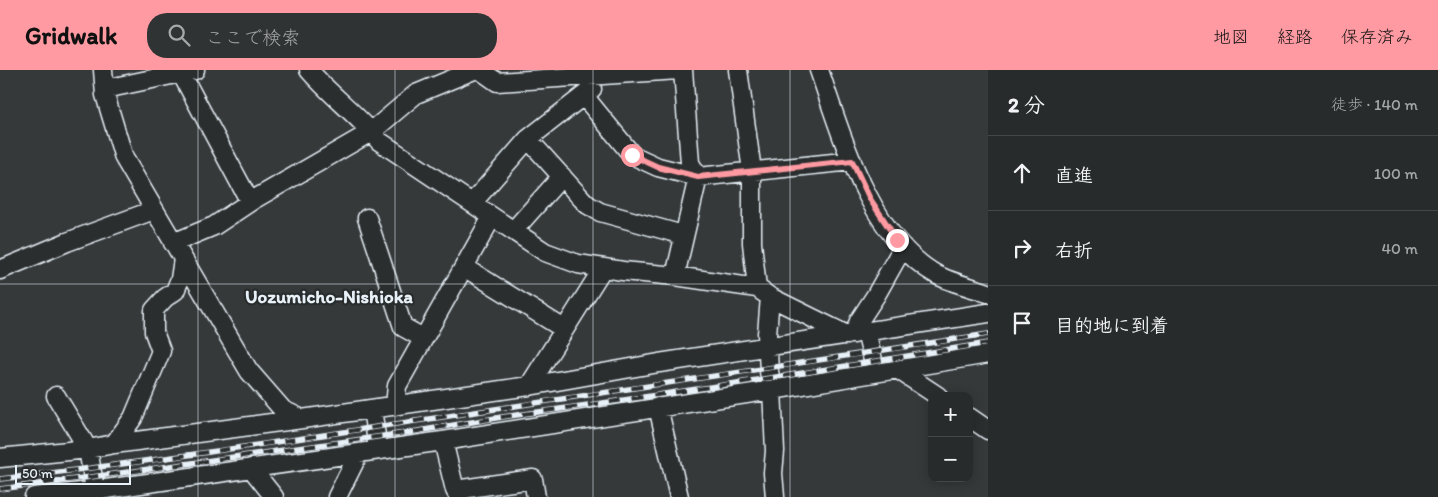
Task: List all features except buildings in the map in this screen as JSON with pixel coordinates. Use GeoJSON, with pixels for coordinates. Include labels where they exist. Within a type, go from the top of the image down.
{"type":"FeatureCollection","features":[{"type":"Feature","properties":{"kind":"street"},"geometry":{"type":"LineString","coordinates":[[103,70],[105,95],[124,158],[249,371],[283,410],[302,419]]}},
{"type":"Feature","properties":{"kind":"street"},"geometry":{"type":"LineString","coordinates":[[309,70],[379,141],[473,202],[492,218],[514,230],[545,252],[578,264],[674,276],[763,293],[856,334],[876,372]]}},
{"type":"Feature","properties":{"kind":"street"},"geometry":{"type":"LineString","coordinates":[[173,243],[214,226],[250,202],[371,132],[416,94],[474,70]]}},
{"type":"Feature","properties":{"kind":"street"},"geometry":{"type":"LineString","coordinates":[[480,70],[497,82],[678,70]]}},
{"type":"Feature","properties":{"kind":"street"},"geometry":{"type":"LineString","coordinates":[[674,276],[698,177],[690,163],[683,70]]}},
{"type":"Feature","properties":{"kind":"street"},"geometry":{"type":"LineString","coordinates":[[738,70],[752,171],[752,243],[763,293],[772,390],[775,497]]}},
{"type":"Feature","properties":{"kind":"street"},"geometry":{"type":"LineString","coordinates":[[819,70],[852,161],[880,217],[911,256],[938,276],[988,293]]}},
{"type":"Feature","properties":{"kind":"street"},"geometry":{"type":"LineString","coordinates":[[105,89],[188,71],[250,202]]}},
{"type":"Feature","properties":{"kind":"street"},"geometry":{"type":"LineString","coordinates":[[473,202],[528,139],[613,74]]}},
{"type":"Feature","properties":{"kind":"street"},"geometry":{"type":"LineString","coordinates":[[584,96],[632,155],[658,167],[698,177],[852,161]]}},
{"type":"Feature","properties":{"kind":"street"},"geometry":{"type":"LineString","coordinates":[[528,139],[588,205],[600,212],[683,235]]}},
{"type":"Feature","properties":{"kind":"street"},"geometry":{"type":"LineString","coordinates":[[514,230],[562,176]]}},
{"type":"Feature","properties":{"kind":"street"},"geometry":{"type":"LineString","coordinates":[[0,270],[67,242],[154,210]]}},
{"type":"Feature","properties":{"kind":"street"},"geometry":{"type":"LineString","coordinates":[[367,218],[403,327],[423,338]]}},
{"type":"Feature","properties":{"kind":"street"},"geometry":{"type":"LineString","coordinates":[[395,406],[397,386],[492,218]]}},
{"type":"Feature","properties":{"kind":"street"},"geometry":{"type":"LineString","coordinates":[[856,334],[859,321],[903,247]]}},
{"type":"Feature","properties":{"kind":"street"},"geometry":{"type":"LineString","coordinates":[[114,444],[132,418],[160,351],[154,332],[154,310],[165,298],[175,291],[180,279],[183,259]]}},
{"type":"Feature","properties":{"kind":"street"},"geometry":{"type":"LineString","coordinates":[[464,267],[564,329]]}},
{"type":"Feature","properties":{"kind":"street"},"geometry":{"type":"LineString","coordinates":[[529,386],[603,268]]}},
{"type":"Feature","properties":{"kind":"street"},"geometry":{"type":"LineString","coordinates":[[0,458],[88,449],[395,406],[988,313]]}},
{"type":"Feature","properties":{"kind":"street"},"geometry":{"type":"LineString","coordinates":[[34,497],[94,494],[251,468],[443,441],[772,390],[988,354]]}},
{"type":"Feature","properties":{"kind":"street"},"geometry":{"type":"LineString","coordinates":[[898,369],[932,392]]}},
{"type":"Feature","properties":{"kind":"street"},"geometry":{"type":"LineString","coordinates":[[56,396],[88,449],[94,494]]}},
{"type":"Feature","properties":{"kind":"street"},"geometry":{"type":"LineString","coordinates":[[658,407],[679,497]]}},
{"type":"Feature","properties":{"kind":"street"},"geometry":{"type":"LineString","coordinates":[[372,409],[378,449]]}},
{"type":"Feature","properties":{"kind":"street"},"geometry":{"type":"LineString","coordinates":[[973,420],[988,430]]}},
{"type":"Feature","properties":{"kind":"street"},"geometry":{"type":"LineString","coordinates":[[443,441],[457,494],[533,480],[536,497]]}},
{"type":"Feature","properties":{"kind":"street"},"geometry":{"type":"LineString","coordinates":[[337,497],[359,453]]}},
{"type":"Feature","properties":{"kind":"street"},"geometry":{"type":"LineString","coordinates":[[251,468],[274,497]]}},
{"type":"Feature","properties":{"kind":"railway"},"geometry":{"type":"LineString","coordinates":[[0,479],[231,449],[988,334]]}},
{"type":"Feature","properties":{"kind":"railway"},"geometry":{"type":"LineString","coordinates":[[0,489],[412,432],[988,343]]}},
{"type":"Feature","properties":{"kind":"district","name":"Uozumicho-Nishioka"},"geometry":{"type":"Point","coordinates":[329,296]}},
{"type":"Feature","properties":{"kind":"route"},"geometry":{"type":"LineString","coordinates":[[632,155],[658,167],[698,177],[852,161],[880,217],[897,240]]}}]}
